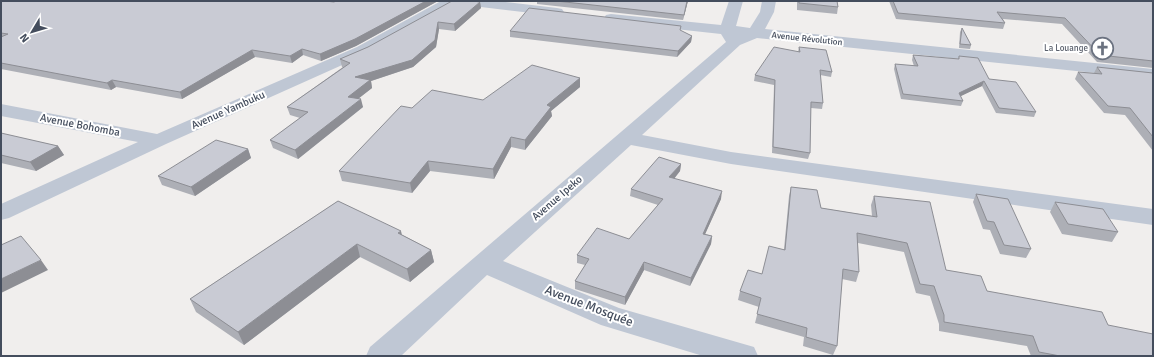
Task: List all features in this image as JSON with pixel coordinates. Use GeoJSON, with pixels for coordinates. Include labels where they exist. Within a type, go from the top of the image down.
{"type":"FeatureCollection","features":[{"type":"Feature","properties":{"kind":"street","name":"Avenue Yambuku"},"geometry":{"type":"LineString","coordinates":[[1,213],[159,140],[363,50],[451,1]]}},
{"type":"Feature","properties":{"kind":"street"},"geometry":{"type":"LineString","coordinates":[[461,1],[570,13]]}},
{"type":"Feature","properties":{"kind":"street"},"geometry":{"type":"LineString","coordinates":[[736,1],[739,36]]}},
{"type":"Feature","properties":{"kind":"street","name":"Avenue Ipeko"},"geometry":{"type":"LineString","coordinates":[[381,356],[767,12],[769,1]]}},
{"type":"Feature","properties":{"kind":"street","name":"Avenue Révolution"},"geometry":{"type":"LineString","coordinates":[[594,16],[739,36],[1153,74]]}},
{"type":"Feature","properties":{"kind":"street","name":"Avenue Bohomba"},"geometry":{"type":"LineString","coordinates":[[1,110],[159,140]]}},
{"type":"Feature","properties":{"kind":"street"},"geometry":{"type":"LineString","coordinates":[[626,138],[731,158],[1153,217]]}},
{"type":"Feature","properties":{"kind":"street","name":"Avenue Mosquée"},"geometry":{"type":"LineString","coordinates":[[484,263],[611,317],[743,356]]}},
{"type":"Feature","properties":{"kind":"building"},"geometry":{"type":"Polygon","coordinates":[[[1,1],[426,1],[355,39],[320,54],[302,49],[290,56],[252,50],[180,92],[112,80],[107,83],[1,63],[1,37],[8,34],[1,33],[1,1]]]}},
{"type":"Feature","properties":{"kind":"building"},"geometry":{"type":"Polygon","coordinates":[[[452,1],[480,2],[454,24],[438,22],[435,40],[412,60],[355,77],[370,80],[348,97],[361,99],[295,150],[270,140],[308,112],[287,107],[350,63],[340,59],[368,47],[452,1]]]}},
{"type":"Feature","properties":{"kind":"building"},"geometry":{"type":"Polygon","coordinates":[[[556,1],[687,1],[684,15],[556,1]]]}},
{"type":"Feature","properties":{"kind":"building"},"geometry":{"type":"Polygon","coordinates":[[[799,1],[837,1],[838,7],[799,3],[799,1]]]}},
{"type":"Feature","properties":{"kind":"building"},"geometry":{"type":"Polygon","coordinates":[[[893,1],[1153,1],[1153,61],[1100,55],[1065,18],[997,12],[1005,23],[898,13],[893,1]]]}},
{"type":"Feature","properties":{"kind":"building"},"geometry":{"type":"Polygon","coordinates":[[[529,8],[681,26],[680,30],[692,36],[678,51],[510,31],[529,8]]]}},
{"type":"Feature","properties":{"kind":"building"},"geometry":{"type":"Polygon","coordinates":[[[962,28],[971,45],[960,44],[962,28]]]}},
{"type":"Feature","properties":{"kind":"building"},"geometry":{"type":"Polygon","coordinates":[[[774,47],[800,52],[799,47],[826,50],[832,72],[820,70],[823,103],[811,102],[810,153],[773,147],[775,80],[755,75],[774,47]]]}},
{"type":"Feature","properties":{"kind":"building"},"geometry":{"type":"Polygon","coordinates":[[[913,55],[959,59],[959,56],[978,58],[989,79],[1016,82],[1036,112],[999,108],[984,81],[959,93],[963,101],[903,94],[895,64],[918,66],[913,55]]]}},
{"type":"Feature","properties":{"kind":"building"},"geometry":{"type":"Polygon","coordinates":[[[532,65],[580,78],[547,105],[551,107],[525,140],[511,137],[493,169],[428,161],[410,183],[339,171],[401,106],[412,108],[432,90],[483,100],[532,65]]]}},
{"type":"Feature","properties":{"kind":"building"},"geometry":{"type":"Polygon","coordinates":[[[1097,67],[1153,73],[1153,137],[1130,108],[1108,106],[1078,72],[1102,74],[1097,67]]]}},
{"type":"Feature","properties":{"kind":"building"},"geometry":{"type":"Polygon","coordinates":[[[1,133],[58,146],[30,162],[1,155],[1,133]]]}},
{"type":"Feature","properties":{"kind":"building"},"geometry":{"type":"Polygon","coordinates":[[[216,140],[248,149],[191,187],[158,176],[216,140]]]}},
{"type":"Feature","properties":{"kind":"building"},"geometry":{"type":"Polygon","coordinates":[[[659,157],[681,164],[669,177],[722,191],[703,234],[712,236],[691,278],[644,262],[625,297],[575,281],[589,259],[577,255],[597,228],[629,239],[663,199],[631,189],[659,157]]]}},
{"type":"Feature","properties":{"kind":"building"},"geometry":{"type":"Polygon","coordinates":[[[791,187],[817,190],[821,208],[877,217],[874,196],[930,202],[946,270],[981,276],[987,291],[1102,312],[1108,325],[1153,334],[1153,356],[1060,356],[1039,352],[1033,336],[944,322],[944,315],[934,286],[920,284],[907,243],[857,233],[859,272],[843,269],[837,346],[806,337],[807,328],[757,314],[761,298],[740,291],[748,270],[762,274],[769,246],[785,250],[791,187]]]}},
{"type":"Feature","properties":{"kind":"building"},"geometry":{"type":"Polygon","coordinates":[[[976,194],[1008,199],[1031,249],[1004,245],[994,222],[987,221],[976,194]]]}},
{"type":"Feature","properties":{"kind":"building"},"geometry":{"type":"Polygon","coordinates":[[[338,201],[401,231],[398,233],[431,250],[407,269],[357,244],[238,332],[190,299],[338,201]]]}},
{"type":"Feature","properties":{"kind":"building"},"geometry":{"type":"Polygon","coordinates":[[[1055,202],[1103,209],[1118,232],[1068,224],[1055,202]]]}},
{"type":"Feature","properties":{"kind":"building"},"geometry":{"type":"Polygon","coordinates":[[[21,236],[41,260],[1,279],[1,245],[21,236]]]}},
{"type":"Feature","properties":{"kind":"place","name":"La Louange"},"geometry":{"type":"Point","coordinates":[1103,48]}}]}
